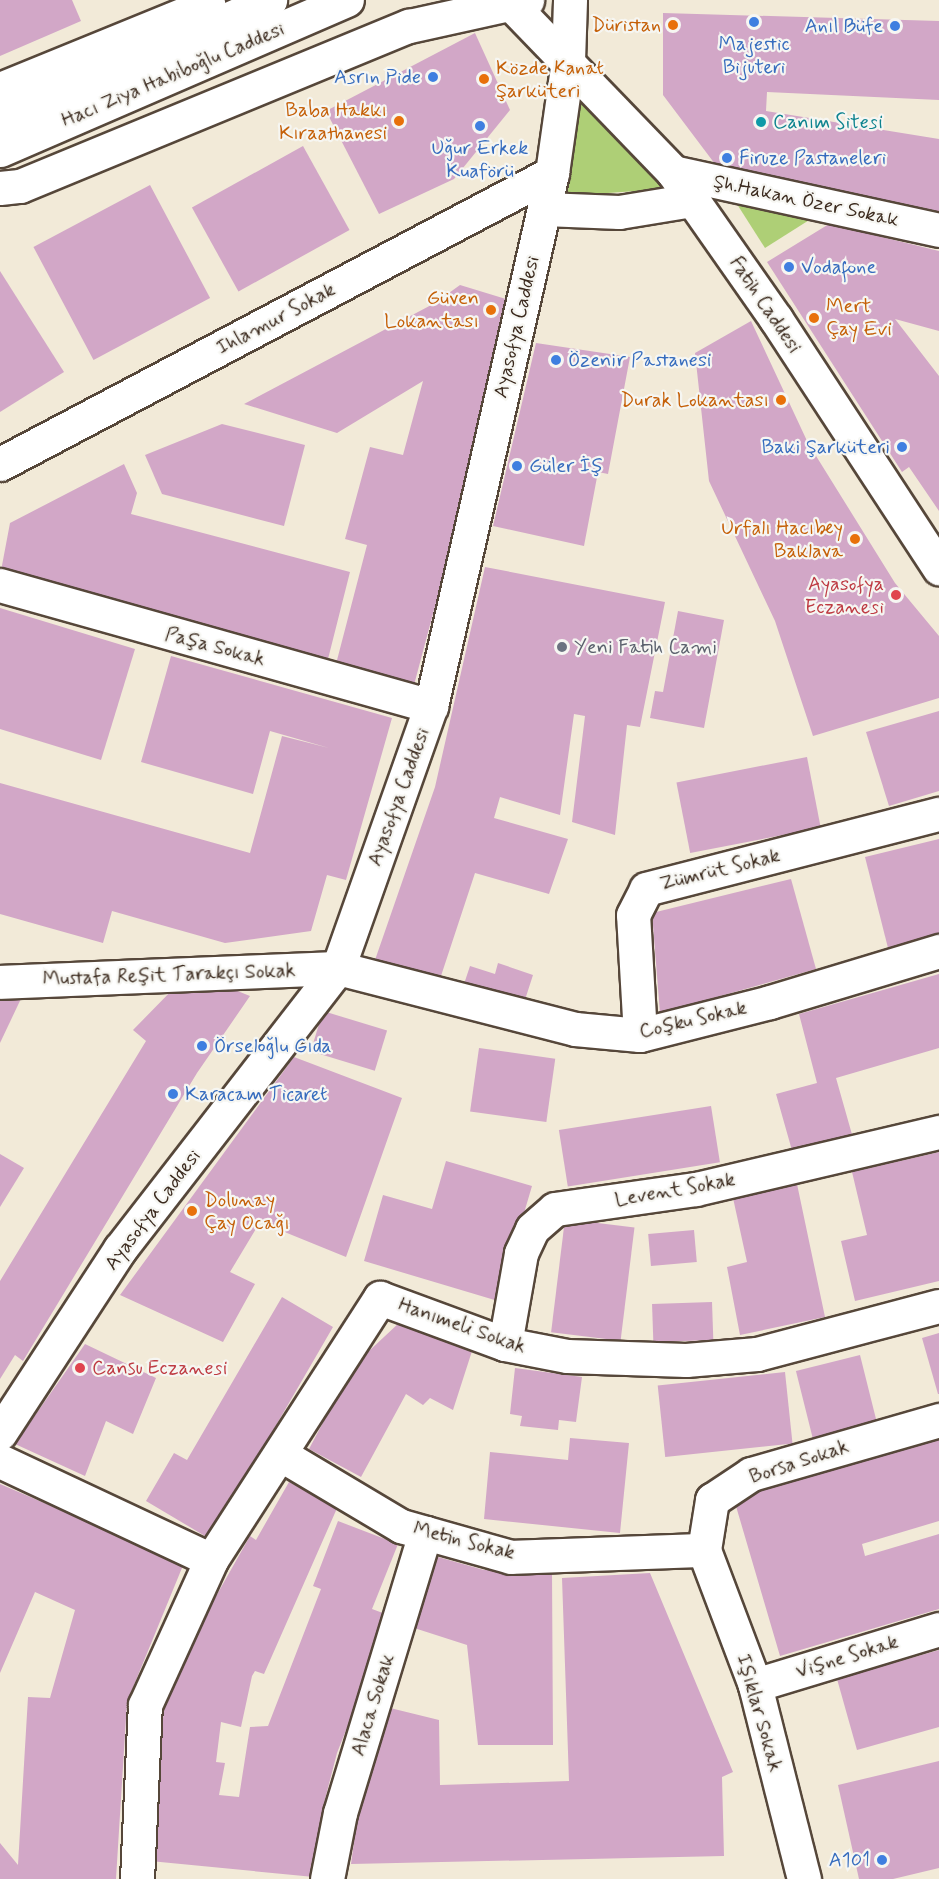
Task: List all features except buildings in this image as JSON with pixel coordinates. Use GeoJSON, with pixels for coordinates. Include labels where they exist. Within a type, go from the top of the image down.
{"type":"FeatureCollection","features":[{"type":"Feature","properties":{"kind":"street"},"geometry":{"type":"LineString","coordinates":[[0,89],[218,0]]}},
{"type":"Feature","properties":{"kind":"street","name":"Hacı Ziya Habiboğlu Caddesi"},"geometry":{"type":"LineString","coordinates":[[0,121],[270,0]]}},
{"type":"Feature","properties":{"kind":"street","name":"Hacı Ziya Habiboğlu Caddesi"},"geometry":{"type":"LineString","coordinates":[[0,150],[347,0]]}},
{"type":"Feature","properties":{"kind":"street","name":"Ayasofya Caddesi"},"geometry":{"type":"LineString","coordinates":[[0,1433],[120,1249],[338,968],[431,706],[552,173],[568,61],[570,0]]}},
{"type":"Feature","properties":{"kind":"street"},"geometry":{"type":"LineString","coordinates":[[0,188],[20,186],[409,26],[515,2]]}},
{"type":"Feature","properties":{"kind":"street","name":"Fatih Caddesi"},"geometry":{"type":"LineString","coordinates":[[515,2],[673,172],[939,568]]}},
{"type":"Feature","properties":{"kind":"street","name":"Şh.Hakan Özer Sokak"},"geometry":{"type":"LineString","coordinates":[[673,172],[939,230]]}},
{"type":"Feature","properties":{"kind":"street","name":"Ihlamur Sokak"},"geometry":{"type":"LineString","coordinates":[[0,464],[552,173]]}},
{"type":"Feature","properties":{"kind":"street"},"geometry":{"type":"LineString","coordinates":[[544,209],[619,212],[692,200]]}},
{"type":"Feature","properties":{"kind":"street","name":"Paşa Sokak"},"geometry":{"type":"LineString","coordinates":[[0,585],[431,706]]}},
{"type":"Feature","properties":{"kind":"street","name":"Zümrüt Sokak"},"geometry":{"type":"LineString","coordinates":[[640,1035],[633,915],[646,889],[939,814]]}},
{"type":"Feature","properties":{"kind":"street","name":"Coşku Sokak"},"geometry":{"type":"LineString","coordinates":[[338,968],[575,1029],[640,1035],[770,1002],[939,951]]}},
{"type":"Feature","properties":{"kind":"street","name":"Mustafa Reşit Tarakçı Sokak"},"geometry":{"type":"LineString","coordinates":[[0,982],[338,968]]}},
{"type":"Feature","properties":{"kind":"street","name":"Levent Sokak"},"geometry":{"type":"LineString","coordinates":[[505,1344],[521,1253],[532,1229],[555,1209],[696,1189],[939,1132]]}},
{"type":"Feature","properties":{"kind":"street","name":"Hanımeli Sokak"},"geometry":{"type":"LineString","coordinates":[[137,1879],[145,1705],[211,1560],[380,1298],[505,1344],[567,1356],[686,1360],[757,1354],[939,1306]]}},
{"type":"Feature","properties":{"kind":"street","name":"Borsa Sokak"},"geometry":{"type":"LineString","coordinates":[[704,1550],[712,1500],[751,1474],[939,1419]]}},
{"type":"Feature","properties":{"kind":"street","name":"Metin Sokak"},"geometry":{"type":"LineString","coordinates":[[280,1454],[401,1526],[511,1557],[704,1550]]}},
{"type":"Feature","properties":{"kind":"street"},"geometry":{"type":"LineString","coordinates":[[0,1461],[211,1560]]}},
{"type":"Feature","properties":{"kind":"street","name":"Alaca Sokak"},"geometry":{"type":"LineString","coordinates":[[327,1879],[340,1813],[425,1533]]}},
{"type":"Feature","properties":{"kind":"street","name":"Işıklar Sokak"},"geometry":{"type":"LineString","coordinates":[[704,1550],[755,1685],[804,1879]]}},
{"type":"Feature","properties":{"kind":"street","name":"Vişne Sokak"},"geometry":{"type":"LineString","coordinates":[[755,1685],[939,1629]]}},
{"type":"Feature","properties":{"kind":"green space"},"geometry":{"type":"Polygon","coordinates":[[[573,77],[623,136],[665,189],[565,196],[573,77]]]}},
{"type":"Feature","properties":{"kind":"green space"},"geometry":{"type":"Polygon","coordinates":[[[735,201],[814,217],[765,248],[735,201]]]}},
{"type":"Feature","properties":{"kind":"place","name":"Majestic Bijuteri"},"geometry":{"type":"Point","coordinates":[754,22]}},
{"type":"Feature","properties":{"kind":"place","name":"Düristan"},"geometry":{"type":"Point","coordinates":[673,25]}},
{"type":"Feature","properties":{"kind":"place","name":"Anıl Büfe"},"geometry":{"type":"Point","coordinates":[895,26]}},
{"type":"Feature","properties":{"kind":"place","name":"Asrın Pide"},"geometry":{"type":"Point","coordinates":[433,77]}},
{"type":"Feature","properties":{"kind":"place","name":"Közde Kanat Şarküteri"},"geometry":{"type":"Point","coordinates":[484,79]}},
{"type":"Feature","properties":{"kind":"place","name":"Baba Hakkı Kıraathanesi"},"geometry":{"type":"Point","coordinates":[399,121]}},
{"type":"Feature","properties":{"kind":"place","name":"Canım Sitesi"},"geometry":{"type":"Point","coordinates":[761,122]}},
{"type":"Feature","properties":{"kind":"place","name":"Uğur Erkek Kuaförü"},"geometry":{"type":"Point","coordinates":[480,126]}},
{"type":"Feature","properties":{"kind":"place","name":"Firuze Pastaneleri"},"geometry":{"type":"Point","coordinates":[727,158]}},
{"type":"Feature","properties":{"kind":"place","name":"Vodafone"},"geometry":{"type":"Point","coordinates":[789,267]}},
{"type":"Feature","properties":{"kind":"place","name":"Güven Lokantası"},"geometry":{"type":"Point","coordinates":[491,310]}},
{"type":"Feature","properties":{"kind":"place","name":"Mert Çay Evi"},"geometry":{"type":"Point","coordinates":[814,318]}},
{"type":"Feature","properties":{"kind":"place","name":"Özenir Pastanesi"},"geometry":{"type":"Point","coordinates":[556,360]}},
{"type":"Feature","properties":{"kind":"place","name":"Durak Lokantası"},"geometry":{"type":"Point","coordinates":[781,400]}},
{"type":"Feature","properties":{"kind":"place","name":"Baki Şarküteri"},"geometry":{"type":"Point","coordinates":[902,447]}},
{"type":"Feature","properties":{"kind":"place","name":"Güler İş"},"geometry":{"type":"Point","coordinates":[517,466]}},
{"type":"Feature","properties":{"kind":"place","name":"Urfalı Hacıbey Baklava"},"geometry":{"type":"Point","coordinates":[855,539]}},
{"type":"Feature","properties":{"kind":"place","name":"Ayasofya Eczanesi"},"geometry":{"type":"Point","coordinates":[896,595]}},
{"type":"Feature","properties":{"kind":"place","name":"Yeni Fatih Cami"},"geometry":{"type":"Point","coordinates":[562,647]}},
{"type":"Feature","properties":{"kind":"place","name":"Örseloğlu Gıda"},"geometry":{"type":"Point","coordinates":[202,1046]}},
{"type":"Feature","properties":{"kind":"place","name":"Karacam Ticaret"},"geometry":{"type":"Point","coordinates":[173,1094]}},
{"type":"Feature","properties":{"kind":"place","name":"Dolunay Çay Ocağı"},"geometry":{"type":"Point","coordinates":[192,1211]}},
{"type":"Feature","properties":{"kind":"place","name":"Cansu Eczanesi"},"geometry":{"type":"Point","coordinates":[80,1368]}},
{"type":"Feature","properties":{"kind":"place","name":"A101"},"geometry":{"type":"Point","coordinates":[882,1860]}}]}
